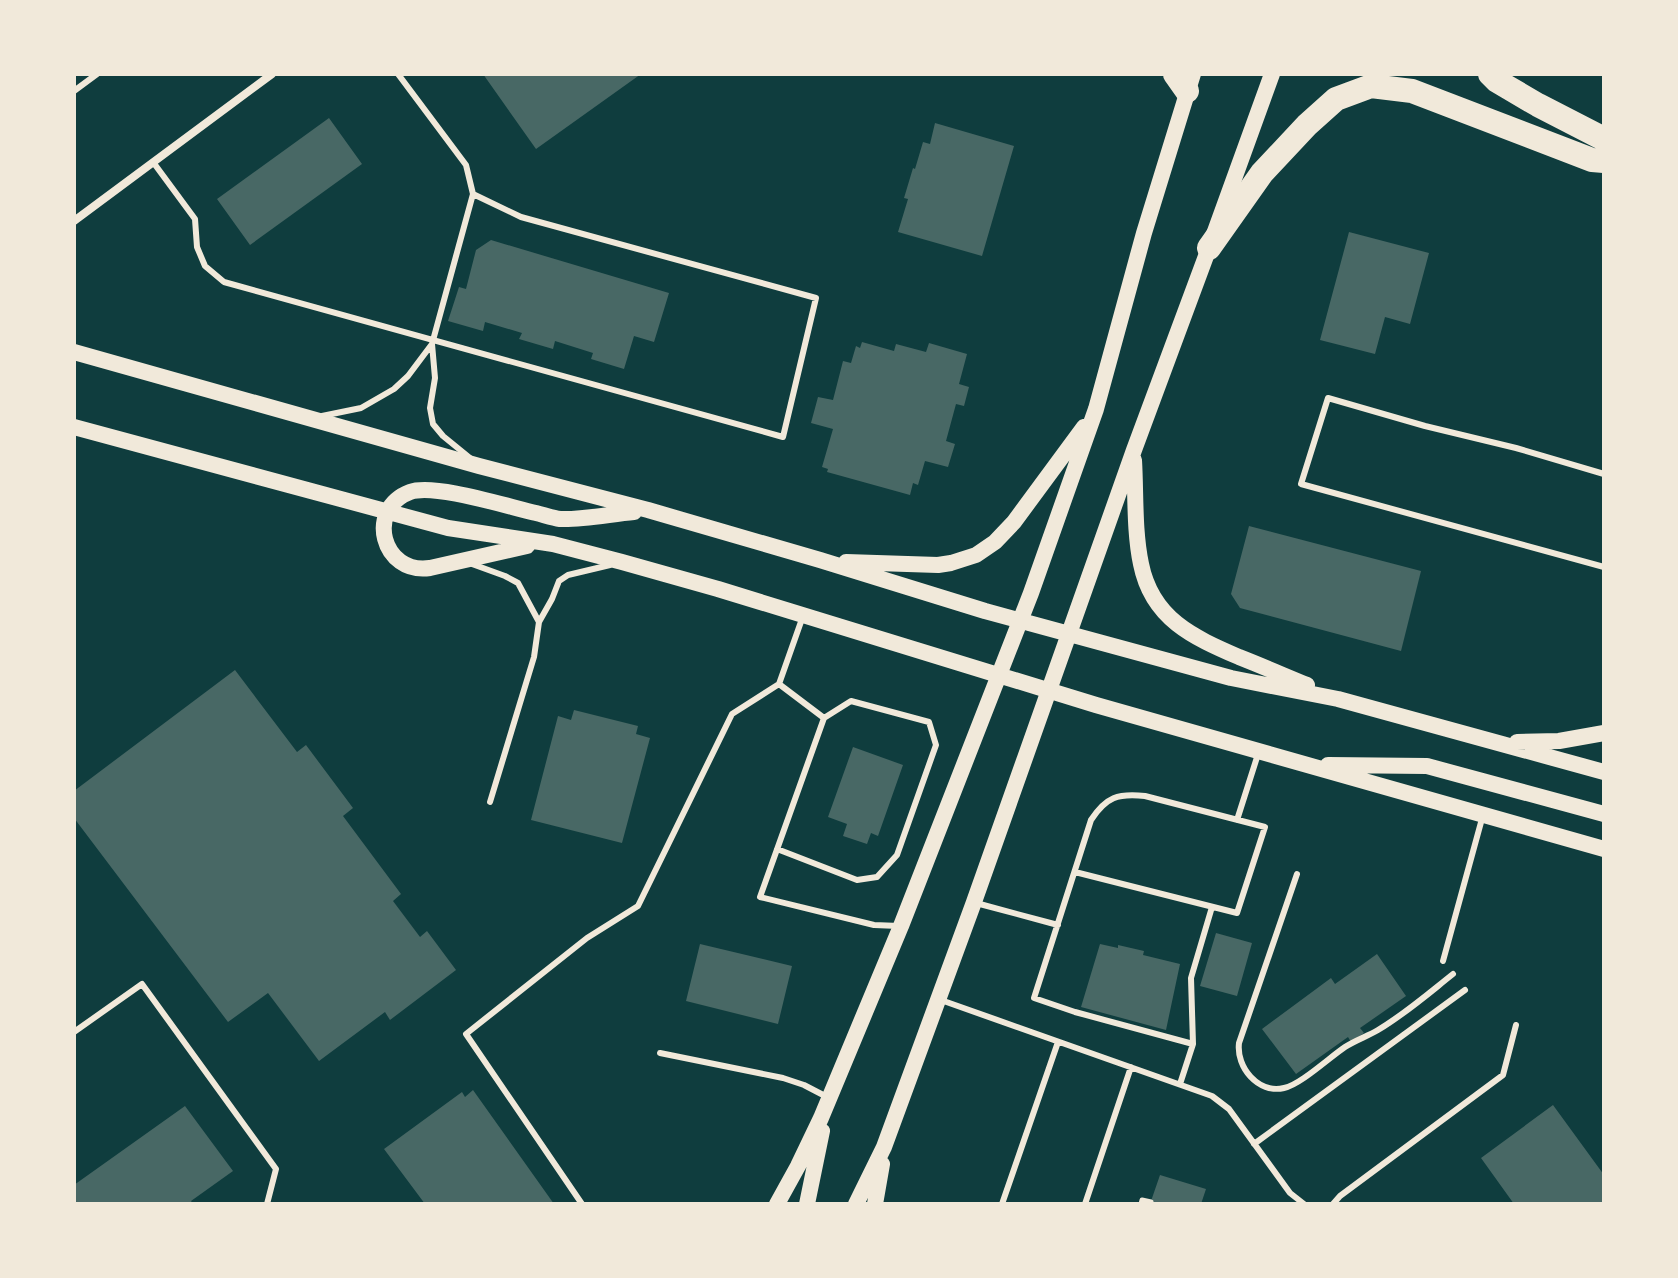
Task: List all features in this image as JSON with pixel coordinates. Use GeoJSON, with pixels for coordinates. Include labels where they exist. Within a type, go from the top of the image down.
{"type":"FeatureCollection","features":[{"type":"Feature","properties":{"kind":"highway"},"geometry":{"type":"LineString","coordinates":[[1490,74],[1538,105],[1604,139]]}},
{"type":"Feature","properties":{"kind":"highway"},"geometry":{"type":"LineString","coordinates":[[1209,248],[1262,173],[1307,125],[1336,99],[1371,86],[1412,91],[1592,160],[1604,161]]}},
{"type":"Feature","properties":{"kind":"main road"},"geometry":{"type":"LineString","coordinates":[[856,1204],[884,1147],[1272,74]]}},
{"type":"Feature","properties":{"kind":"main road"},"geometry":{"type":"LineString","coordinates":[[777,1204],[829,1098],[901,926],[1031,593],[1096,409],[1185,80]]}},
{"type":"Feature","properties":{"kind":"main road"},"geometry":{"type":"LineString","coordinates":[[74,352],[479,466],[648,510],[985,611],[1231,678],[1338,699],[1604,772]]}},
{"type":"Feature","properties":{"kind":"main road"},"geometry":{"type":"LineString","coordinates":[[820,560],[938,565],[976,555],[995,542],[1014,522],[1096,409]]}},
{"type":"Feature","properties":{"kind":"main road"},"geometry":{"type":"LineString","coordinates":[[74,427],[387,513],[448,528],[553,544],[622,562],[1048,691],[1604,849]]}},
{"type":"Feature","properties":{"kind":"main road"},"geometry":{"type":"LineString","coordinates":[[1134,450],[1141,566],[1162,609],[1178,625],[1201,640],[1338,699]]}},
{"type":"Feature","properties":{"kind":"main road"},"geometry":{"type":"LineString","coordinates":[[553,544],[509,548],[421,569],[401,562],[393,555],[384,538],[384,524],[387,513],[402,496],[424,490],[559,519],[648,510]]}},
{"type":"Feature","properties":{"kind":"main road"},"geometry":{"type":"LineString","coordinates":[[1491,741],[1549,742],[1604,733]]}},
{"type":"Feature","properties":{"kind":"main road"},"geometry":{"type":"LineString","coordinates":[[1306,765],[1427,766],[1604,814]]}},
{"type":"Feature","properties":{"kind":"main road"},"geometry":{"type":"LineString","coordinates":[[807,1204],[829,1098]]}},
{"type":"Feature","properties":{"kind":"main road"},"geometry":{"type":"LineString","coordinates":[[875,1204],[884,1147]]}},
{"type":"Feature","properties":{"kind":"street"},"geometry":{"type":"LineString","coordinates":[[74,221],[272,74]]}},
{"type":"Feature","properties":{"kind":"lane"},"geometry":{"type":"LineString","coordinates":[[74,91],[97,74]]}},
{"type":"Feature","properties":{"kind":"lane"},"geometry":{"type":"LineString","coordinates":[[310,418],[351,412],[394,389],[408,376],[432,342],[473,194],[466,165],[398,74]]}},
{"type":"Feature","properties":{"kind":"lane"},"geometry":{"type":"LineString","coordinates":[[153,162],[195,219],[197,247],[205,266],[224,282],[783,437],[816,298],[521,217],[473,194]]}},
{"type":"Feature","properties":{"kind":"lane"},"geometry":{"type":"LineString","coordinates":[[432,342],[435,378],[430,408],[433,424],[479,466]]}},
{"type":"Feature","properties":{"kind":"lane"},"geometry":{"type":"LineString","coordinates":[[1604,474],[1328,398],[1301,484],[1604,567]]}},
{"type":"Feature","properties":{"kind":"lane"},"geometry":{"type":"LineString","coordinates":[[461,560],[518,583],[539,622]]}},
{"type":"Feature","properties":{"kind":"lane"},"geometry":{"type":"LineString","coordinates":[[490,802],[534,657],[539,622],[561,579],[622,562]]}},
{"type":"Feature","properties":{"kind":"lane"},"geometry":{"type":"LineString","coordinates":[[582,1204],[466,1034],[587,938],[638,906],[732,714],[779,684],[803,616]]}},
{"type":"Feature","properties":{"kind":"lane"},"geometry":{"type":"LineString","coordinates":[[779,684],[824,718]]}},
{"type":"Feature","properties":{"kind":"lane"},"geometry":{"type":"LineString","coordinates":[[777,849],[857,880],[877,877],[897,855],[936,745],[929,722],[851,701],[824,718],[777,849],[760,897],[874,925],[901,926]]}},
{"type":"Feature","properties":{"kind":"lane"},"geometry":{"type":"LineString","coordinates":[[1237,820],[1259,751]]}},
{"type":"Feature","properties":{"kind":"lane"},"geometry":{"type":"LineString","coordinates":[[1075,872],[1237,913],[1265,827],[1130,794],[1115,797],[1100,806],[1091,820],[1034,998],[1193,1044]]}},
{"type":"Feature","properties":{"kind":"lane"},"geometry":{"type":"LineString","coordinates":[[1443,961],[1483,815]]}},
{"type":"Feature","properties":{"kind":"lane"},"geometry":{"type":"LineString","coordinates":[[1297,874],[1239,1043],[1240,1061],[1249,1076],[1259,1083],[1274,1089],[1288,1088],[1348,1046],[1380,1029],[1453,974]]}},
{"type":"Feature","properties":{"kind":"lane"},"geometry":{"type":"LineString","coordinates":[[974,902],[1058,925]]}},
{"type":"Feature","properties":{"kind":"lane"},"geometry":{"type":"LineString","coordinates":[[1180,1084],[1193,1044],[1191,978],[1212,907]]}},
{"type":"Feature","properties":{"kind":"lane"},"geometry":{"type":"LineString","coordinates":[[74,1032],[142,984],[276,1169],[267,1204]]}},
{"type":"Feature","properties":{"kind":"lane"},"geometry":{"type":"LineString","coordinates":[[1254,1144],[1465,990]]}},
{"type":"Feature","properties":{"kind":"lane"},"geometry":{"type":"LineString","coordinates":[[938,999],[1205,1092],[1229,1109],[1290,1193],[1304,1204]]}},
{"type":"Feature","properties":{"kind":"lane"},"geometry":{"type":"LineString","coordinates":[[1333,1204],[1503,1075],[1516,1025]]}},
{"type":"Feature","properties":{"kind":"lane"},"geometry":{"type":"LineString","coordinates":[[1002,1204],[1058,1042]]}},
{"type":"Feature","properties":{"kind":"lane"},"geometry":{"type":"LineString","coordinates":[[660,1053],[783,1078],[829,1098]]}},
{"type":"Feature","properties":{"kind":"lane"},"geometry":{"type":"LineString","coordinates":[[1085,1204],[1131,1067]]}},
{"type":"Feature","properties":{"kind":"path"},"geometry":{"type":"LineString","coordinates":[[1141,1204],[1142,1200],[1151,1202]]}},
{"type":"Feature","properties":{"kind":"building"},"geometry":{"type":"Polygon","coordinates":[[[483,74],[641,74],[536,149],[483,74]]]}},
{"type":"Feature","properties":{"kind":"building"},"geometry":{"type":"Polygon","coordinates":[[[329,118],[362,164],[250,245],[217,199],[329,118]]]}},
{"type":"Feature","properties":{"kind":"building"},"geometry":{"type":"Polygon","coordinates":[[[935,123],[1014,146],[982,256],[898,232],[913,168],[923,142],[930,144],[935,123]]]}},
{"type":"Feature","properties":{"kind":"building"},"geometry":{"type":"Polygon","coordinates":[[[1349,232],[1429,253],[1410,324],[1385,317],[1375,354],[1320,340],[1349,232]]]}},
{"type":"Feature","properties":{"kind":"building"},"geometry":{"type":"Polygon","coordinates":[[[491,240],[669,293],[654,342],[634,336],[624,369],[591,359],[593,353],[555,341],[553,349],[519,339],[522,333],[485,322],[483,331],[448,321],[459,287],[466,289],[476,250],[491,240]]]}},
{"type":"Feature","properties":{"kind":"building"},"geometry":{"type":"Polygon","coordinates":[[[862,342],[894,351],[896,344],[926,352],[929,343],[967,354],[959,384],[969,387],[964,406],[956,404],[946,441],[955,444],[948,467],[925,461],[918,485],[913,483],[910,495],[827,472],[828,469],[822,467],[833,429],[811,423],[818,397],[833,400],[843,361],[851,363],[856,346],[860,348],[862,342]]]}},
{"type":"Feature","properties":{"kind":"building"},"geometry":{"type":"Polygon","coordinates":[[[1249,526],[1421,571],[1401,651],[1240,608],[1231,594],[1249,526]]]}},
{"type":"Feature","properties":{"kind":"building"},"geometry":{"type":"Polygon","coordinates":[[[235,670],[297,752],[306,745],[353,808],[343,816],[401,894],[393,901],[420,937],[427,931],[456,970],[390,1020],[385,1012],[319,1061],[268,993],[228,1022],[74,818],[74,791],[235,670]]]}},
{"type":"Feature","properties":{"kind":"building"},"geometry":{"type":"Polygon","coordinates":[[[574,710],[638,726],[636,734],[650,738],[622,843],[531,820],[558,716],[571,720],[574,710]]]}},
{"type":"Feature","properties":{"kind":"building"},"geometry":{"type":"Polygon","coordinates":[[[853,747],[903,765],[878,836],[871,833],[867,844],[843,836],[847,824],[828,817],[853,747]]]}},
{"type":"Feature","properties":{"kind":"building"},"geometry":{"type":"Polygon","coordinates":[[[1216,933],[1252,943],[1237,996],[1200,986],[1216,933]]]}},
{"type":"Feature","properties":{"kind":"building"},"geometry":{"type":"Polygon","coordinates":[[[700,944],[792,966],[778,1024],[686,1001],[700,944]]]}},
{"type":"Feature","properties":{"kind":"building"},"geometry":{"type":"Polygon","coordinates":[[[1100,944],[1144,951],[1143,955],[1180,964],[1166,1030],[1081,1007],[1100,944]]]}},
{"type":"Feature","properties":{"kind":"building"},"geometry":{"type":"Polygon","coordinates":[[[1377,954],[1406,996],[1360,1028],[1364,1033],[1351,1042],[1348,1037],[1296,1074],[1262,1029],[1331,978],[1335,984],[1377,954]]]}},
{"type":"Feature","properties":{"kind":"building"},"geometry":{"type":"Polygon","coordinates":[[[473,1090],[554,1204],[425,1204],[384,1149],[462,1092],[465,1097],[473,1090]]]}},
{"type":"Feature","properties":{"kind":"building"},"geometry":{"type":"Polygon","coordinates":[[[1553,1105],[1604,1175],[1604,1204],[1514,1204],[1481,1158],[1553,1105]]]}},
{"type":"Feature","properties":{"kind":"building"},"geometry":{"type":"Polygon","coordinates":[[[185,1106],[233,1171],[191,1201],[193,1204],[76,1204],[74,1185],[185,1106]]]}},
{"type":"Feature","properties":{"kind":"building"},"geometry":{"type":"Polygon","coordinates":[[[1160,1175],[1206,1189],[1201,1204],[1150,1204],[1160,1175]]]}}]}
